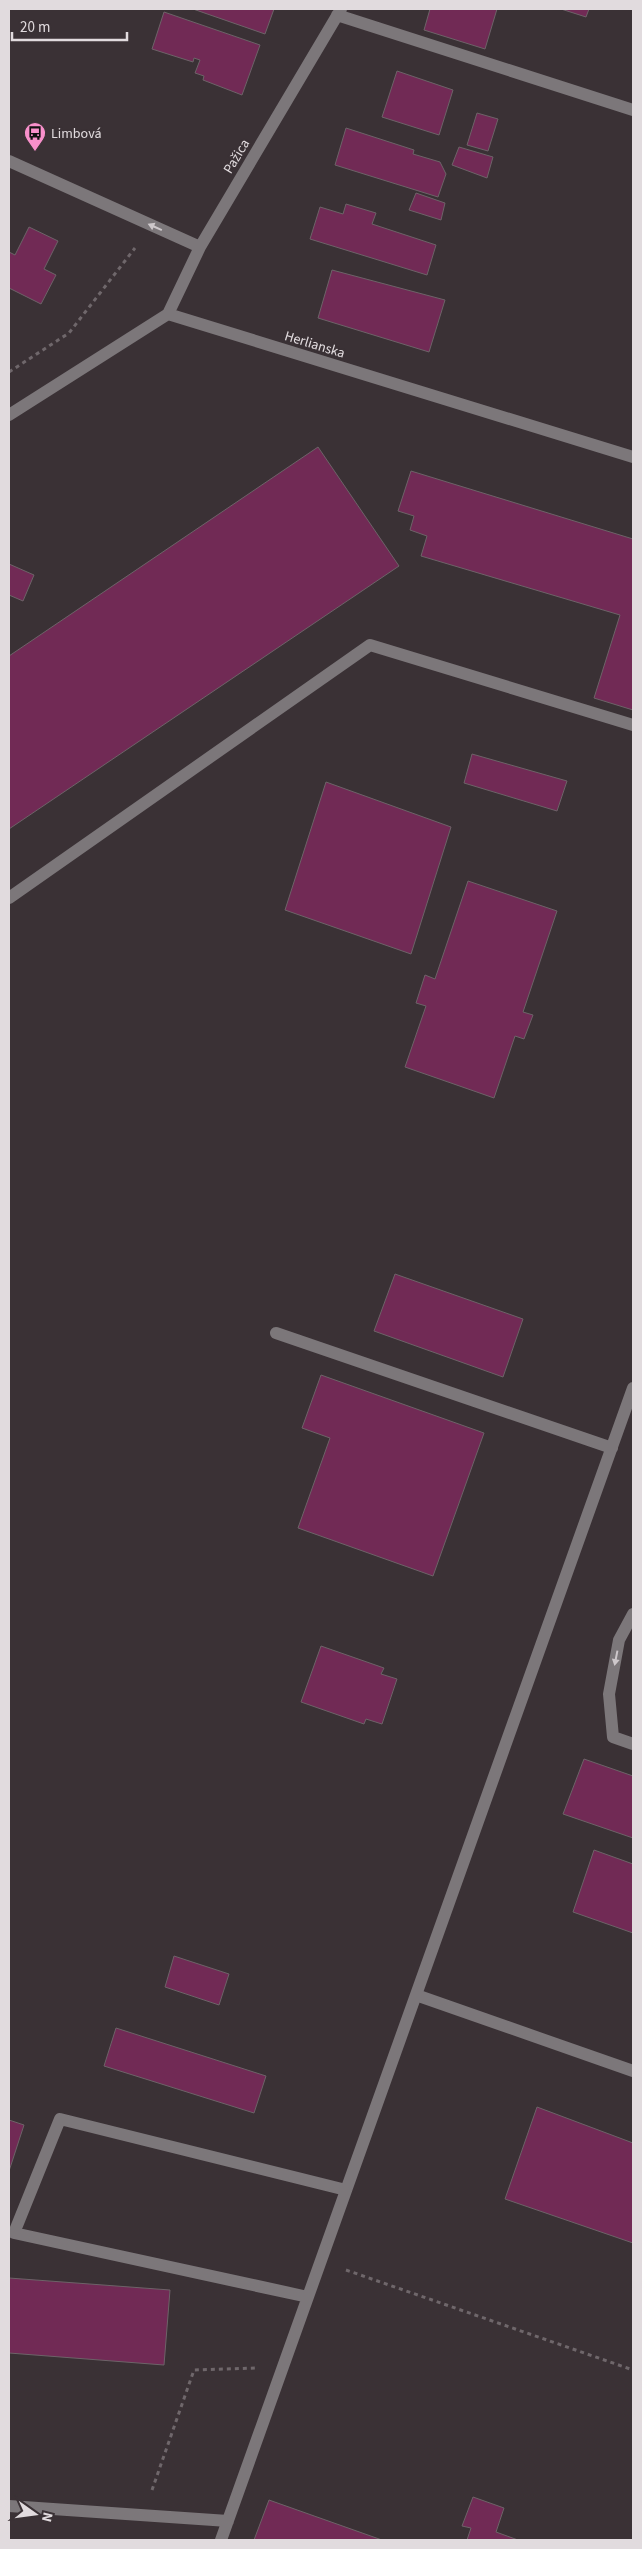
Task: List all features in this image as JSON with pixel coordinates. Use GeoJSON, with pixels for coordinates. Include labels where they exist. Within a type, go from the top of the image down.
{"type":"FeatureCollection","features":[{"type":"Feature","properties":{"kind":"street","name":"Pažica"},"geometry":{"type":"LineString","coordinates":[[168,314],[200,247],[339,12],[633,110]]}},
{"type":"Feature","properties":{"kind":"street"},"geometry":{"type":"LineString","coordinates":[[9,161],[200,247]]}},
{"type":"Feature","properties":{"kind":"street"},"geometry":{"type":"LineString","coordinates":[[9,415],[168,314]]}},
{"type":"Feature","properties":{"kind":"street","name":"Herlianska"},"geometry":{"type":"LineString","coordinates":[[168,314],[633,457]]}},
{"type":"Feature","properties":{"kind":"street"},"geometry":{"type":"LineString","coordinates":[[9,898],[370,645],[633,725]]}},
{"type":"Feature","properties":{"kind":"street"},"geometry":{"type":"LineString","coordinates":[[276,1333],[612,1448]]}},
{"type":"Feature","properties":{"kind":"street"},"geometry":{"type":"LineString","coordinates":[[221,2540],[633,1388]]}},
{"type":"Feature","properties":{"kind":"street"},"geometry":{"type":"LineString","coordinates":[[633,1614],[619,1640],[608,1694],[613,1737],[633,1744]]}},
{"type":"Feature","properties":{"kind":"street"},"geometry":{"type":"LineString","coordinates":[[416,1995],[633,2071]]}},
{"type":"Feature","properties":{"kind":"street"},"geometry":{"type":"LineString","coordinates":[[308,2297],[14,2233],[60,2118],[346,2190]]}},
{"type":"Feature","properties":{"kind":"street"},"geometry":{"type":"LineString","coordinates":[[9,2506],[228,2521]]}},
{"type":"Feature","properties":{"kind":"path"},"geometry":{"type":"LineString","coordinates":[[9,372],[69,333],[152,225]]}},
{"type":"Feature","properties":{"kind":"path"},"geometry":{"type":"LineString","coordinates":[[321,2261],[633,2370]]}},
{"type":"Feature","properties":{"kind":"path"},"geometry":{"type":"LineString","coordinates":[[144,2515],[194,2370],[283,2367]]}},
{"type":"Feature","properties":{"kind":"building"},"geometry":{"type":"Polygon","coordinates":[[[193,9],[274,9],[265,34],[193,9]]]}},
{"type":"Feature","properties":{"kind":"building"},"geometry":{"type":"Polygon","coordinates":[[[430,9],[497,9],[485,49],[424,30],[430,9]]]}},
{"type":"Feature","properties":{"kind":"building"},"geometry":{"type":"Polygon","coordinates":[[[561,9],[589,9],[586,17],[561,9]]]}},
{"type":"Feature","properties":{"kind":"building"},"geometry":{"type":"Polygon","coordinates":[[[164,12],[260,45],[242,95],[203,80],[204,76],[195,73],[200,60],[194,58],[193,62],[152,49],[164,12]]]}},
{"type":"Feature","properties":{"kind":"building"},"geometry":{"type":"Polygon","coordinates":[[[397,71],[453,90],[439,135],[382,117],[397,71]]]}},
{"type":"Feature","properties":{"kind":"building"},"geometry":{"type":"Polygon","coordinates":[[[477,113],[498,119],[488,151],[467,145],[477,113]]]}},
{"type":"Feature","properties":{"kind":"building"},"geometry":{"type":"Polygon","coordinates":[[[346,128],[414,150],[413,154],[440,162],[446,174],[438,197],[335,165],[346,128]]]}},
{"type":"Feature","properties":{"kind":"building"},"geometry":{"type":"Polygon","coordinates":[[[459,147],[493,157],[487,178],[452,165],[459,147]]]}},
{"type":"Feature","properties":{"kind":"building"},"geometry":{"type":"Polygon","coordinates":[[[416,193],[445,203],[441,220],[409,210],[416,193]]]}},
{"type":"Feature","properties":{"kind":"building"},"geometry":{"type":"Polygon","coordinates":[[[346,204],[376,213],[372,224],[436,245],[427,275],[310,239],[320,207],[343,214],[346,204]]]}},
{"type":"Feature","properties":{"kind":"building"},"geometry":{"type":"Polygon","coordinates":[[[29,227],[58,241],[44,269],[56,275],[41,304],[9,288],[9,252],[15,255],[29,227]]]}},
{"type":"Feature","properties":{"kind":"building"},"geometry":{"type":"Polygon","coordinates":[[[332,270],[445,300],[429,352],[318,318],[332,270]]]}},
{"type":"Feature","properties":{"kind":"building"},"geometry":{"type":"Polygon","coordinates":[[[318,447],[399,566],[9,829],[9,656],[318,447]]]}},
{"type":"Feature","properties":{"kind":"building"},"geometry":{"type":"Polygon","coordinates":[[[411,471],[633,539],[633,710],[594,698],[620,615],[421,556],[427,536],[410,530],[414,516],[398,511],[411,471]]]}},
{"type":"Feature","properties":{"kind":"building"},"geometry":{"type":"Polygon","coordinates":[[[9,564],[34,575],[23,601],[9,595],[9,564]]]}},
{"type":"Feature","properties":{"kind":"building"},"geometry":{"type":"Polygon","coordinates":[[[472,754],[567,781],[557,811],[464,783],[472,754]]]}},
{"type":"Feature","properties":{"kind":"building"},"geometry":{"type":"Polygon","coordinates":[[[326,782],[451,827],[411,954],[285,910],[326,782]]]}},
{"type":"Feature","properties":{"kind":"building"},"geometry":{"type":"Polygon","coordinates":[[[468,881],[557,911],[523,1012],[533,1015],[524,1039],[515,1036],[494,1098],[405,1067],[426,1006],[416,1003],[425,975],[435,979],[468,881]]]}},
{"type":"Feature","properties":{"kind":"building"},"geometry":{"type":"Polygon","coordinates":[[[395,1274],[523,1319],[503,1377],[374,1331],[395,1274]]]}},
{"type":"Feature","properties":{"kind":"building"},"geometry":{"type":"Polygon","coordinates":[[[321,1375],[484,1433],[433,1576],[298,1528],[330,1438],[302,1428],[321,1375]]]}},
{"type":"Feature","properties":{"kind":"building"},"geometry":{"type":"Polygon","coordinates":[[[321,1646],[384,1668],[381,1674],[397,1679],[382,1724],[366,1719],[364,1724],[301,1702],[321,1646]]]}},
{"type":"Feature","properties":{"kind":"building"},"geometry":{"type":"Polygon","coordinates":[[[584,1759],[633,1776],[633,1838],[563,1814],[584,1759]]]}},
{"type":"Feature","properties":{"kind":"building"},"geometry":{"type":"Polygon","coordinates":[[[594,1850],[633,1864],[633,1933],[573,1912],[594,1850]]]}},
{"type":"Feature","properties":{"kind":"building"},"geometry":{"type":"Polygon","coordinates":[[[174,1956],[229,1974],[219,2005],[165,1987],[174,1956]]]}},
{"type":"Feature","properties":{"kind":"building"},"geometry":{"type":"Polygon","coordinates":[[[116,2028],[266,2076],[254,2113],[104,2066],[116,2028]]]}},
{"type":"Feature","properties":{"kind":"building"},"geometry":{"type":"Polygon","coordinates":[[[537,2107],[633,2143],[633,2243],[505,2199],[537,2107]]]}},
{"type":"Feature","properties":{"kind":"building"},"geometry":{"type":"Polygon","coordinates":[[[9,2120],[24,2125],[9,2171],[9,2120]]]}},
{"type":"Feature","properties":{"kind":"building"},"geometry":{"type":"Polygon","coordinates":[[[9,2278],[170,2290],[164,2365],[9,2353],[9,2278]]]}},
{"type":"Feature","properties":{"kind":"building"},"geometry":{"type":"Polygon","coordinates":[[[473,2497],[504,2508],[496,2532],[518,2540],[467,2540],[471,2528],[462,2526],[473,2497]]]}},
{"type":"Feature","properties":{"kind":"building"},"geometry":{"type":"Polygon","coordinates":[[[269,2500],[382,2540],[254,2540],[269,2500]]]}},
{"type":"Feature","properties":{"kind":"place","name":"Limbová"},"geometry":{"type":"Point","coordinates":[35,152]}}]}
